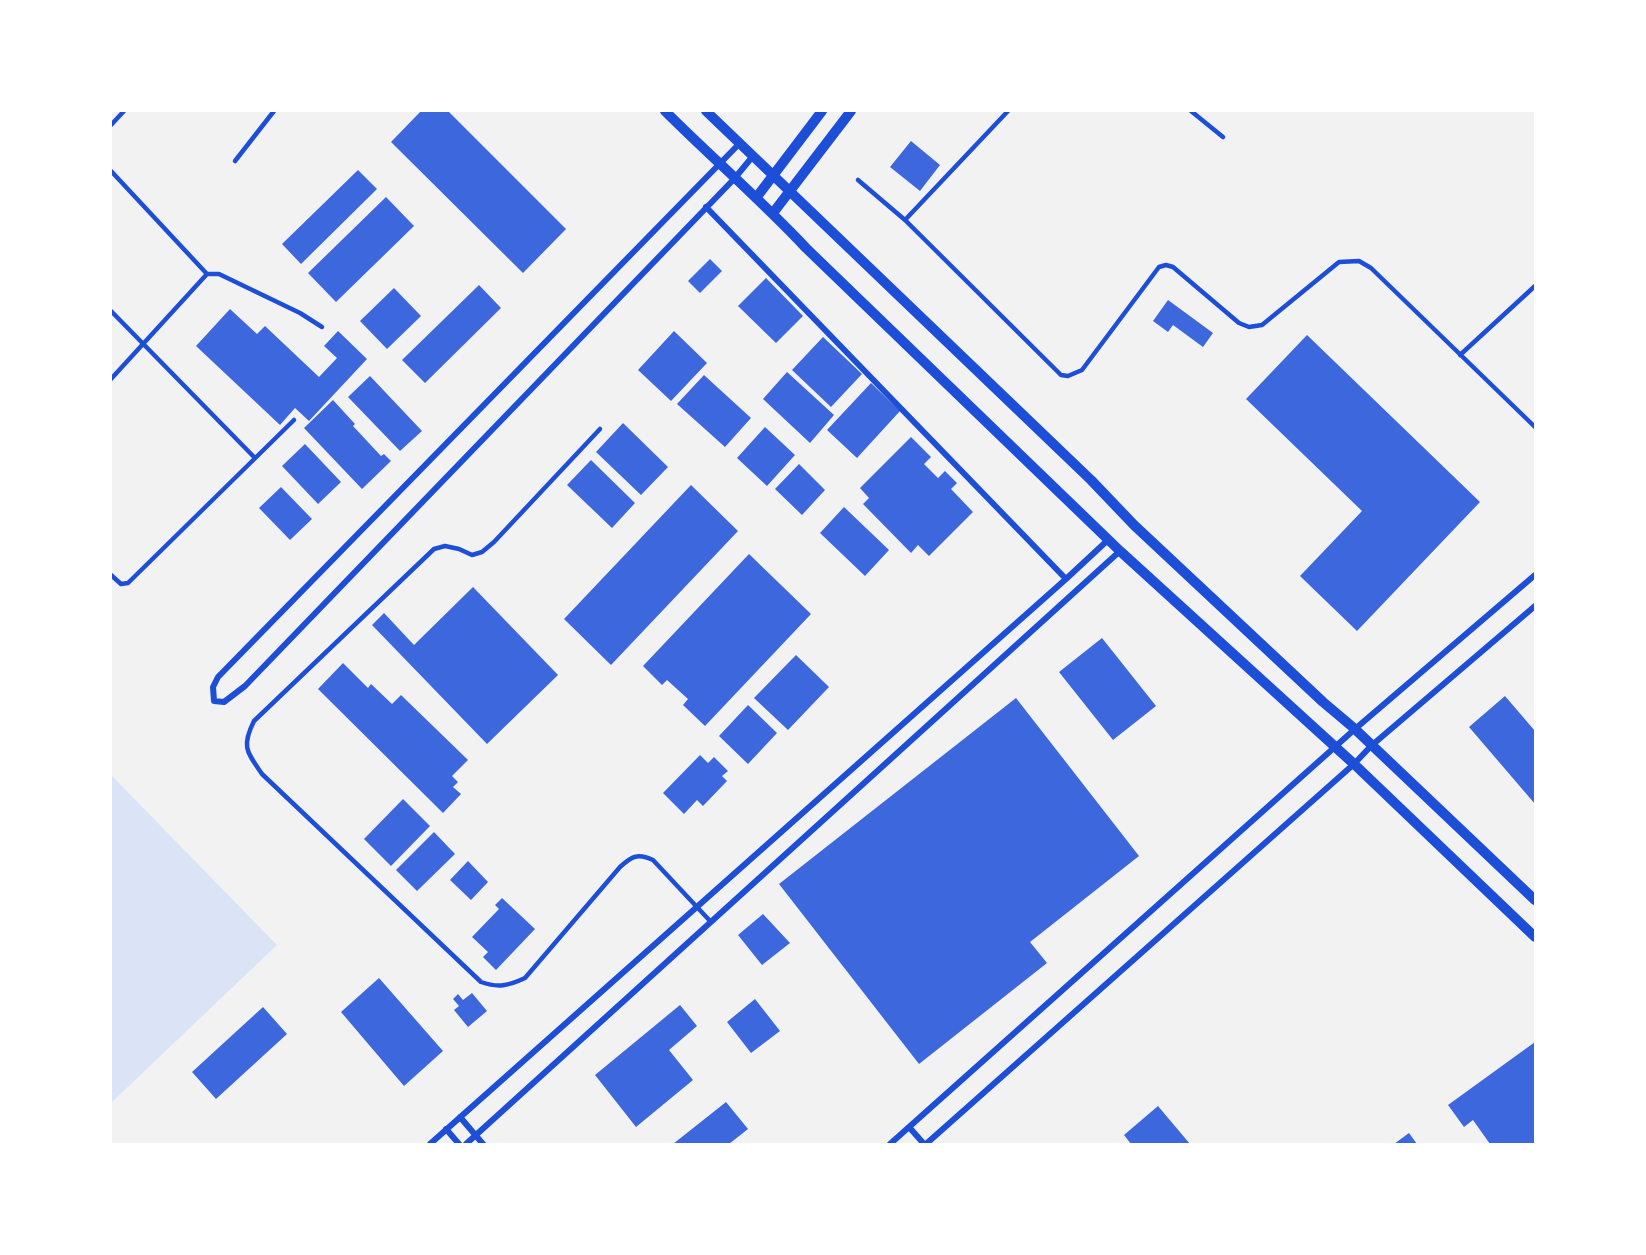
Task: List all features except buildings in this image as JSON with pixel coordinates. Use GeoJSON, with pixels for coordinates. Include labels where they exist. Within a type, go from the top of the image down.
{"type":"FeatureCollection","features":[{"type":"Feature","properties":{"kind":"street"},"geometry":{"type":"LineString","coordinates":[[665,111],[1120,551],[1354,764],[1535,937]]}},
{"type":"Feature","properties":{"kind":"street"},"geometry":{"type":"LineString","coordinates":[[706,111],[1092,480],[1134,525],[1535,900]]}},
{"type":"Feature","properties":{"kind":"street"},"geometry":{"type":"LineString","coordinates":[[756,198],[822,111]]}},
{"type":"Feature","properties":{"kind":"street"},"geometry":{"type":"LineString","coordinates":[[773,213],[851,111]]}},
{"type":"Feature","properties":{"kind":"street"},"geometry":{"type":"LineString","coordinates":[[739,144],[218,677],[213,687],[214,701],[224,702],[245,686],[734,179],[753,156]]}},
{"type":"Feature","properties":{"kind":"street"},"geometry":{"type":"LineString","coordinates":[[706,207],[1066,579]]}},
{"type":"Feature","properties":{"kind":"street"},"geometry":{"type":"LineString","coordinates":[[430,1144],[1109,539]]}},
{"type":"Feature","properties":{"kind":"street"},"geometry":{"type":"LineString","coordinates":[[466,1144],[1120,551]]}},
{"type":"Feature","properties":{"kind":"street"},"geometry":{"type":"LineString","coordinates":[[891,1144],[1354,729],[1535,575]]}},
{"type":"Feature","properties":{"kind":"street"},"geometry":{"type":"LineString","coordinates":[[909,1127],[925,1144],[1354,764],[1371,746],[1535,606]]}},
{"type":"Feature","properties":{"kind":"street"},"geometry":{"type":"LineString","coordinates":[[460,1117],[483,1144]]}},
{"type":"Feature","properties":{"kind":"street"},"geometry":{"type":"LineString","coordinates":[[446,1129],[459,1144]]}},
{"type":"Feature","properties":{"kind":"lane"},"geometry":{"type":"LineString","coordinates":[[111,124],[124,111]]}},
{"type":"Feature","properties":{"kind":"lane"},"geometry":{"type":"LineString","coordinates":[[235,161],[274,111]]}},
{"type":"Feature","properties":{"kind":"lane"},"geometry":{"type":"LineString","coordinates":[[905,220],[1008,111]]}},
{"type":"Feature","properties":{"kind":"lane"},"geometry":{"type":"LineString","coordinates":[[1191,111],[1223,137]]}},
{"type":"Feature","properties":{"kind":"lane"},"geometry":{"type":"LineString","coordinates":[[111,171],[207,274],[219,274],[300,312],[322,327]]}},
{"type":"Feature","properties":{"kind":"lane"},"geometry":{"type":"LineString","coordinates":[[858,180],[905,220],[1061,375],[1068,376],[1082,370],[1154,272],[1166,265],[1180,271],[1239,323],[1249,327],[1262,325],[1339,262],[1359,261],[1371,268],[1535,427]]}},
{"type":"Feature","properties":{"kind":"lane"},"geometry":{"type":"LineString","coordinates":[[111,379],[207,274]]}},
{"type":"Feature","properties":{"kind":"lane"},"geometry":{"type":"LineString","coordinates":[[1460,355],[1535,286]]}},
{"type":"Feature","properties":{"kind":"lane"},"geometry":{"type":"LineString","coordinates":[[111,311],[255,458]]}},
{"type":"Feature","properties":{"kind":"lane"},"geometry":{"type":"LineString","coordinates":[[111,575],[121,584],[128,583],[294,420]]}},
{"type":"Feature","properties":{"kind":"lane"},"geometry":{"type":"LineString","coordinates":[[600,429],[482,552],[472,555],[445,546],[434,549],[254,721],[246,737],[247,752],[262,774],[481,982],[493,986],[508,986],[525,978],[630,858],[642,855],[653,860],[711,922]]}},
{"type":"Feature","properties":{"kind":"shaded area"},"geometry":{"type":"Polygon","coordinates":[[[111,775],[277,945],[111,1103],[111,775]]]}}]}
